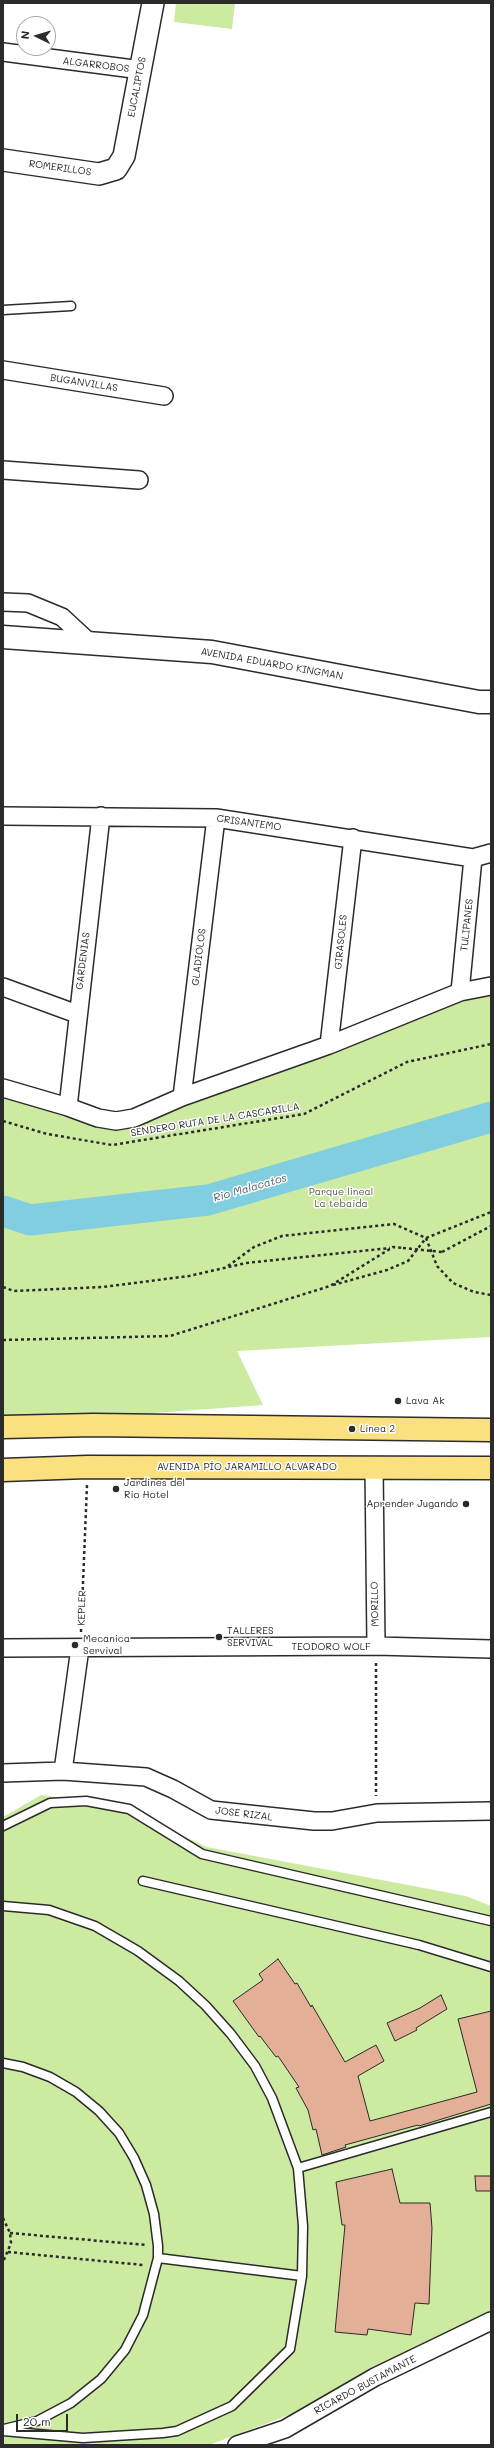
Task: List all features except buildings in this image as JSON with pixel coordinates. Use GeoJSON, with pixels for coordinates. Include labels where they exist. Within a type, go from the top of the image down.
{"type":"FeatureCollection","features":[{"type":"Feature","properties":{"kind":"main road","name":"AVENIDA EDUARDO KINGMAN"},"geometry":{"type":"LineString","coordinates":[[3,637],[212,652],[479,702],[491,702]]}},
{"type":"Feature","properties":{"kind":"main road"},"geometry":{"type":"LineString","coordinates":[[3,1427],[93,1425],[491,1430]]}},
{"type":"Feature","properties":{"kind":"main road","name":"AVENIDA PÍO JARAMILLO ALVARADO"},"geometry":{"type":"LineString","coordinates":[[3,1470],[88,1467],[374,1466],[491,1468]]}},
{"type":"Feature","properties":{"kind":"street","name":"EUCALIPTOS"},"geometry":{"type":"LineString","coordinates":[[116,169],[124,156],[153,3]]}},
{"type":"Feature","properties":{"kind":"street","name":"ALGARROBOS"},"geometry":{"type":"LineString","coordinates":[[3,52],[141,70]]}},
{"type":"Feature","properties":{"kind":"street","name":"ROMERILLOS"},"geometry":{"type":"LineString","coordinates":[[3,160],[99,174],[116,169]]}},
{"type":"Feature","properties":{"kind":"street","name":"BUGANVILLAS"},"geometry":{"type":"LineString","coordinates":[[3,370],[164,396]]}},
{"type":"Feature","properties":{"kind":"street"},"geometry":{"type":"LineString","coordinates":[[3,470],[139,480]]}},
{"type":"Feature","properties":{"kind":"street"},"geometry":{"type":"LineString","coordinates":[[3,602],[28,603],[62,617],[88,642]]}},
{"type":"Feature","properties":{"kind":"street","name":"CRISANTEMO"},"geometry":{"type":"LineString","coordinates":[[3,816],[216,818],[353,838],[473,858],[491,853]]}},
{"type":"Feature","properties":{"kind":"street","name":"GARDENIAS"},"geometry":{"type":"LineString","coordinates":[[68,1107],[77,1014],[101,816]]}},
{"type":"Feature","properties":{"kind":"street","name":"GLADIOLOS"},"geometry":{"type":"LineString","coordinates":[[182,1097],[216,818]]}},
{"type":"Feature","properties":{"kind":"street","name":"GIRASOLES"},"geometry":{"type":"LineString","coordinates":[[329,1045],[353,838]]}},
{"type":"Feature","properties":{"kind":"street","name":"TULIPANES"},"geometry":{"type":"LineString","coordinates":[[460,992],[473,858]]}},
{"type":"Feature","properties":{"kind":"street"},"geometry":{"type":"LineString","coordinates":[[3,1088],[68,1107],[98,1118],[116,1120],[134,1118],[182,1097],[329,1045],[460,992],[491,986]]}},
{"type":"Feature","properties":{"kind":"street"},"geometry":{"type":"LineString","coordinates":[[3,987],[77,1014]]}},
{"type":"Feature","properties":{"kind":"street","name":"MORILLO"},"geometry":{"type":"LineString","coordinates":[[374,1466],[376,1646]]}},
{"type":"Feature","properties":{"kind":"street","name":"TEODORO WOLF"},"geometry":{"type":"LineString","coordinates":[[3,1648],[376,1646],[491,1649]]}},
{"type":"Feature","properties":{"kind":"street"},"geometry":{"type":"LineString","coordinates":[[63,1771],[80,1648]]}},
{"type":"Feature","properties":{"kind":"street","name":"JOSE RIZAL"},"geometry":{"type":"LineString","coordinates":[[3,1773],[63,1771],[146,1778],[173,1789],[211,1810],[255,1816],[314,1821],[332,1821],[377,1813],[491,1811]]}},
{"type":"Feature","properties":{"kind":"street","name":"RICARDO BUSTAMANTE"},"geometry":{"type":"LineString","coordinates":[[237,2445],[285,2429],[375,2377],[491,2321]]}},
{"type":"Feature","properties":{"kind":"lane"},"geometry":{"type":"LineString","coordinates":[[3,310],[71,306]]}},
{"type":"Feature","properties":{"kind":"lane"},"geometry":{"type":"LineString","coordinates":[[3,1826],[50,1803],[86,1801],[129,1809],[202,1854],[491,1921]]}},
{"type":"Feature","properties":{"kind":"lane"},"geometry":{"type":"LineString","coordinates":[[144,1880],[419,1945],[491,1967]]}},
{"type":"Feature","properties":{"kind":"lane"},"geometry":{"type":"LineString","coordinates":[[3,1906],[49,1910],[95,1926],[138,1952],[179,1980],[231,2034],[255,2066],[287,2133],[298,2168],[303,2226],[302,2276],[290,2349],[232,2406],[177,2431],[83,2438],[3,2431]]}},
{"type":"Feature","properties":{"kind":"lane"},"geometry":{"type":"LineString","coordinates":[[3,2063],[23,2067],[50,2077],[76,2092],[99,2111],[118,2133],[134,2158],[146,2185],[154,2214],[158,2246],[157,2262],[143,2315],[125,2350],[101,2379],[71,2403],[37,2421],[3,2431]]}},
{"type":"Feature","properties":{"kind":"lane"},"geometry":{"type":"LineString","coordinates":[[298,2168],[491,2112]]}},
{"type":"Feature","properties":{"kind":"lane"},"geometry":{"type":"LineString","coordinates":[[157,2262],[302,2276]]}},
{"type":"Feature","properties":{"kind":"path","name":"SENDERO RUTA DE LA CASCARILLA"},"geometry":{"type":"LineString","coordinates":[[3,1121],[48,1134],[112,1145],[120,1144],[304,1114],[406,1062],[491,1044]]}},
{"type":"Feature","properties":{"kind":"path"},"geometry":{"type":"LineString","coordinates":[[3,1340],[170,1336],[330,1286],[387,1270],[408,1261],[426,1238],[491,1212]]}},
{"type":"Feature","properties":{"kind":"path"},"geometry":{"type":"LineString","coordinates":[[227,1267],[254,1247],[282,1236],[394,1224],[426,1238],[437,1266],[453,1283],[474,1292],[491,1295]]}},
{"type":"Feature","properties":{"kind":"path"},"geometry":{"type":"LineString","coordinates":[[3,1287],[14,1291],[103,1287],[189,1276],[246,1263],[393,1247],[442,1252],[491,1226]]}},
{"type":"Feature","properties":{"kind":"path"},"geometry":{"type":"LineString","coordinates":[[330,1286],[393,1247]]}},
{"type":"Feature","properties":{"kind":"path","name":"KEPLER"},"geometry":{"type":"LineString","coordinates":[[80,1648],[88,1467]]}},
{"type":"Feature","properties":{"kind":"path"},"geometry":{"type":"LineString","coordinates":[[376,1646],[377,1813]]}},
{"type":"Feature","properties":{"kind":"path"},"geometry":{"type":"LineString","coordinates":[[3,2218],[10,2234],[8,2252],[3,2262]]}},
{"type":"Feature","properties":{"kind":"path"},"geometry":{"type":"LineString","coordinates":[[10,2234],[158,2246]]}},
{"type":"Feature","properties":{"kind":"path"},"geometry":{"type":"LineString","coordinates":[[8,2252],[157,2262]]}},
{"type":"Feature","properties":{"kind":"green space"},"geometry":{"type":"Polygon","coordinates":[[[176,3],[235,3],[232,29],[174,22],[176,3]]]}},
{"type":"Feature","properties":{"kind":"green space","name":"Parque lineal La tebaida"},"geometry":{"type":"Polygon","coordinates":[[[491,986],[491,1337],[237,1351],[263,1405],[3,1424],[3,1088],[116,1121],[491,986]]]}},
{"type":"Feature","properties":{"kind":"green space"},"geometry":{"type":"Polygon","coordinates":[[[41,1795],[119,1806],[207,1847],[466,1896],[491,1906],[491,2313],[308,2408],[209,2445],[3,2445],[3,1817],[41,1795]]]}},
{"type":"Feature","properties":{"kind":"waterway","name":"Rio Malacatos"},"geometry":{"type":"LineString","coordinates":[[3,1211],[30,1220],[208,1200],[491,1117]]}},
{"type":"Feature","properties":{"kind":"place","name":"Lava Ak"},"geometry":{"type":"Point","coordinates":[398,1401]}},
{"type":"Feature","properties":{"kind":"place","name":"Linea 2"},"geometry":{"type":"Point","coordinates":[352,1429]}},
{"type":"Feature","properties":{"kind":"place","name":"Jardines del Rio Hotel"},"geometry":{"type":"Point","coordinates":[116,1489]}},
{"type":"Feature","properties":{"kind":"place","name":"Aprender Jugando"},"geometry":{"type":"Point","coordinates":[466,1504]}},
{"type":"Feature","properties":{"kind":"place","name":"TALLERES SERVIVAL"},"geometry":{"type":"Point","coordinates":[219,1637]}},
{"type":"Feature","properties":{"kind":"place","name":"Mecanica Servival"},"geometry":{"type":"Point","coordinates":[75,1645]}}]}
